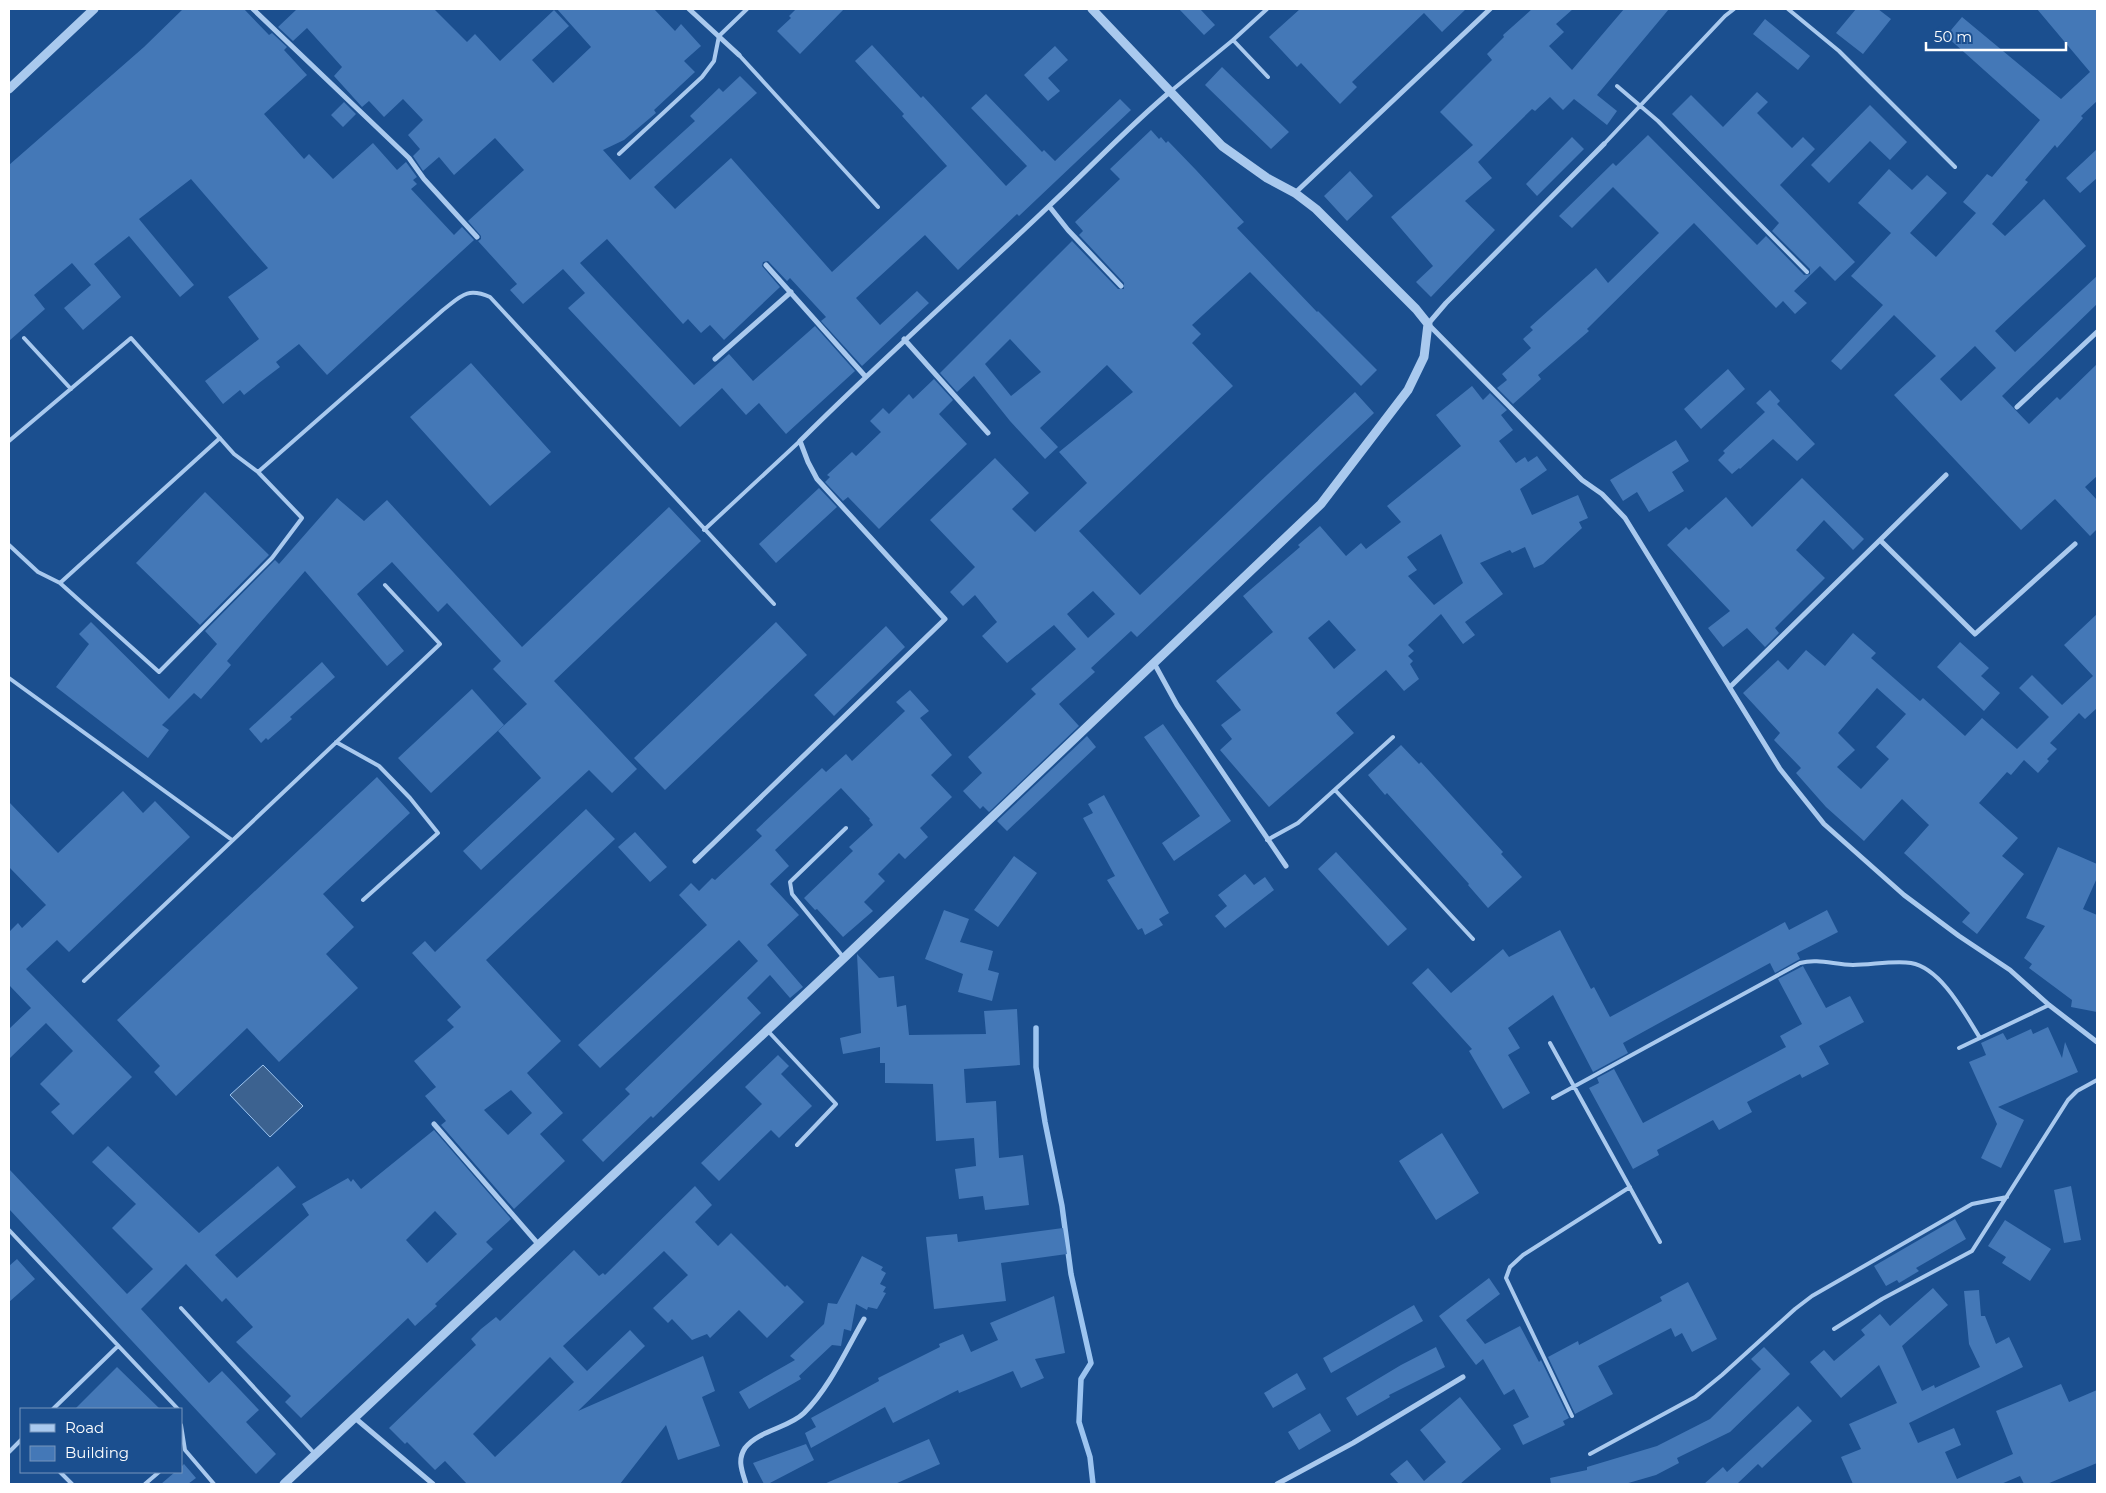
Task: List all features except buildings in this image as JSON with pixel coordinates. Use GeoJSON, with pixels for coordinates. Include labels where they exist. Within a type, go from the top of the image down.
{"type":"FeatureCollection","features":[{"type":"Feature","properties":{"kind":"street"},"geometry":{"type":"LineString","coordinates":[[9,89],[94,9]]}},
{"type":"Feature","properties":{"kind":"street"},"geometry":{"type":"LineString","coordinates":[[253,9],[409,158],[424,179],[477,237]]}},
{"type":"Feature","properties":{"kind":"street"},"geometry":{"type":"LineString","coordinates":[[689,9],[739,55]]}},
{"type":"Feature","properties":{"kind":"street"},"geometry":{"type":"LineString","coordinates":[[1092,9],[1222,146],[1267,178],[1295,193],[1316,209],[1582,480],[1602,494],[1625,518],[1780,770],[1824,824],[1904,895],[1959,936],[2010,970],[2049,1005],[2097,1042]]}},
{"type":"Feature","properties":{"kind":"street"},"geometry":{"type":"LineString","coordinates":[[1295,193],[1490,9]]}},
{"type":"Feature","properties":{"kind":"street"},"geometry":{"type":"LineString","coordinates":[[695,861],[945,619],[817,479],[800,441],[904,339],[1049,206],[1147,111],[1171,92]]}},
{"type":"Feature","properties":{"kind":"street"},"geometry":{"type":"LineString","coordinates":[[284,1484],[844,958],[1321,504],[1408,390],[1424,357],[1428,324],[1446,303],[1604,144]]}},
{"type":"Feature","properties":{"kind":"street"},"geometry":{"type":"LineString","coordinates":[[1049,206],[1068,230],[1121,286]]}},
{"type":"Feature","properties":{"kind":"street"},"geometry":{"type":"LineString","coordinates":[[766,265],[865,376]]}},
{"type":"Feature","properties":{"kind":"street"},"geometry":{"type":"LineString","coordinates":[[716,359],[791,292]]}},
{"type":"Feature","properties":{"kind":"street"},"geometry":{"type":"LineString","coordinates":[[2017,407],[2097,332]]}},
{"type":"Feature","properties":{"kind":"street"},"geometry":{"type":"LineString","coordinates":[[904,339],[988,433]]}},
{"type":"Feature","properties":{"kind":"street"},"geometry":{"type":"LineString","coordinates":[[1730,687],[1946,474]]}},
{"type":"Feature","properties":{"kind":"street"},"geometry":{"type":"LineString","coordinates":[[1880,540],[1975,634],[2075,544]]}},
{"type":"Feature","properties":{"kind":"street"},"geometry":{"type":"LineString","coordinates":[[1154,663],[1177,705],[1286,866]]}},
{"type":"Feature","properties":{"kind":"street"},"geometry":{"type":"LineString","coordinates":[[434,1124],[540,1245]]}},
{"type":"Feature","properties":{"kind":"street"},"geometry":{"type":"LineString","coordinates":[[746,1484],[740,1465],[741,1456],[747,1446],[803,1414],[819,1396],[864,1319]]}},
{"type":"Feature","properties":{"kind":"street"},"geometry":{"type":"LineString","coordinates":[[1277,1484],[1353,1443],[1463,1377]]}},
{"type":"Feature","properties":{"kind":"street"},"geometry":{"type":"LineString","coordinates":[[355,1418],[433,1484]]}},
{"type":"Feature","properties":{"kind":"lane"},"geometry":{"type":"LineString","coordinates":[[619,154],[702,77],[714,60],[718,36],[747,9]]}},
{"type":"Feature","properties":{"kind":"lane"},"geometry":{"type":"LineString","coordinates":[[1171,92],[1268,9]]}},
{"type":"Feature","properties":{"kind":"lane"},"geometry":{"type":"LineString","coordinates":[[1604,144],[1734,9]]}},
{"type":"Feature","properties":{"kind":"lane"},"geometry":{"type":"LineString","coordinates":[[1788,9],[1839,52],[1955,167]]}},
{"type":"Feature","properties":{"kind":"lane"},"geometry":{"type":"LineString","coordinates":[[1233,40],[1268,77]]}},
{"type":"Feature","properties":{"kind":"lane"},"geometry":{"type":"LineString","coordinates":[[739,55],[878,207]]}},
{"type":"Feature","properties":{"kind":"lane"},"geometry":{"type":"LineString","coordinates":[[1617,86],[1658,121],[1807,272]]}},
{"type":"Feature","properties":{"kind":"lane"},"geometry":{"type":"LineString","coordinates":[[258,472],[443,310],[465,293],[477,292],[490,297],[774,604]]}},
{"type":"Feature","properties":{"kind":"lane"},"geometry":{"type":"LineString","coordinates":[[24,338],[71,389]]}},
{"type":"Feature","properties":{"kind":"lane"},"geometry":{"type":"LineString","coordinates":[[9,441],[131,338],[234,454],[258,472],[302,518],[272,558],[159,672],[60,583],[38,572],[9,545]]}},
{"type":"Feature","properties":{"kind":"lane"},"geometry":{"type":"LineString","coordinates":[[60,583],[220,438]]}},
{"type":"Feature","properties":{"kind":"lane"},"geometry":{"type":"LineString","coordinates":[[704,530],[800,441]]}},
{"type":"Feature","properties":{"kind":"lane"},"geometry":{"type":"LineString","coordinates":[[84,981],[440,644],[385,585]]}},
{"type":"Feature","properties":{"kind":"lane"},"geometry":{"type":"LineString","coordinates":[[9,678],[232,840]]}},
{"type":"Feature","properties":{"kind":"lane"},"geometry":{"type":"LineString","coordinates":[[1267,840],[1298,823],[1393,738]]}},
{"type":"Feature","properties":{"kind":"lane"},"geometry":{"type":"LineString","coordinates":[[336,742],[379,766],[410,798],[438,832],[363,900]]}},
{"type":"Feature","properties":{"kind":"lane"},"geometry":{"type":"LineString","coordinates":[[1335,790],[1473,939]]}},
{"type":"Feature","properties":{"kind":"lane"},"geometry":{"type":"LineString","coordinates":[[844,958],[792,894],[790,882],[846,828]]}},
{"type":"Feature","properties":{"kind":"lane"},"geometry":{"type":"LineString","coordinates":[[1553,1098],[1800,963],[1810,960],[1850,965],[1911,963],[1925,968],[1956,1000],[1980,1038]]}},
{"type":"Feature","properties":{"kind":"lane"},"geometry":{"type":"LineString","coordinates":[[1959,1048],[2049,1005]]}},
{"type":"Feature","properties":{"kind":"lane"},"geometry":{"type":"LineString","coordinates":[[767,1030],[836,1104],[796,1145]]}},
{"type":"Feature","properties":{"kind":"lane"},"geometry":{"type":"LineString","coordinates":[[1550,1043],[1660,1242]]}},
{"type":"Feature","properties":{"kind":"lane"},"geometry":{"type":"LineString","coordinates":[[1834,1329],[1882,1299],[1972,1251],[2068,1100],[2077,1091],[2097,1080]]}},
{"type":"Feature","properties":{"kind":"lane"},"geometry":{"type":"LineString","coordinates":[[1572,1416],[1506,1278],[1510,1267],[1523,1254],[1630,1187]]}},
{"type":"Feature","properties":{"kind":"lane"},"geometry":{"type":"LineString","coordinates":[[1590,1454],[1695,1397],[1812,1296],[1972,1204],[2007,1196]]}},
{"type":"Feature","properties":{"kind":"lane"},"geometry":{"type":"LineString","coordinates":[[9,1230],[177,1408]]}},
{"type":"Feature","properties":{"kind":"lane"},"geometry":{"type":"LineString","coordinates":[[181,1308],[316,1455]]}},
{"type":"Feature","properties":{"kind":"lane"},"geometry":{"type":"LineString","coordinates":[[54,1408],[118,1346]]}},
{"type":"Feature","properties":{"kind":"lane"},"geometry":{"type":"LineString","coordinates":[[182,1438],[183,1452],[214,1484]]}},
{"type":"Feature","properties":{"kind":"lane"},"geometry":{"type":"LineString","coordinates":[[9,1452],[20,1441]]}},
{"type":"Feature","properties":{"kind":"lane"},"geometry":{"type":"LineString","coordinates":[[61,1473],[72,1484]]}},
{"type":"Feature","properties":{"kind":"lane"},"geometry":{"type":"LineString","coordinates":[[145,1484],[158,1473]]}},
{"type":"Feature","properties":{"kind":"water"},"geometry":{"type":"Polygon","coordinates":[[[263,1065],[303,1106],[270,1137],[230,1095],[263,1065]]]}},
{"type":"Feature","properties":{"kind":"waterway"},"geometry":{"type":"LineString","coordinates":[[1036,1028],[1036,1067],[1045,1122],[1062,1206],[1071,1274],[1091,1363],[1081,1379],[1079,1422],[1090,1457],[1093,1484]]}}]}
